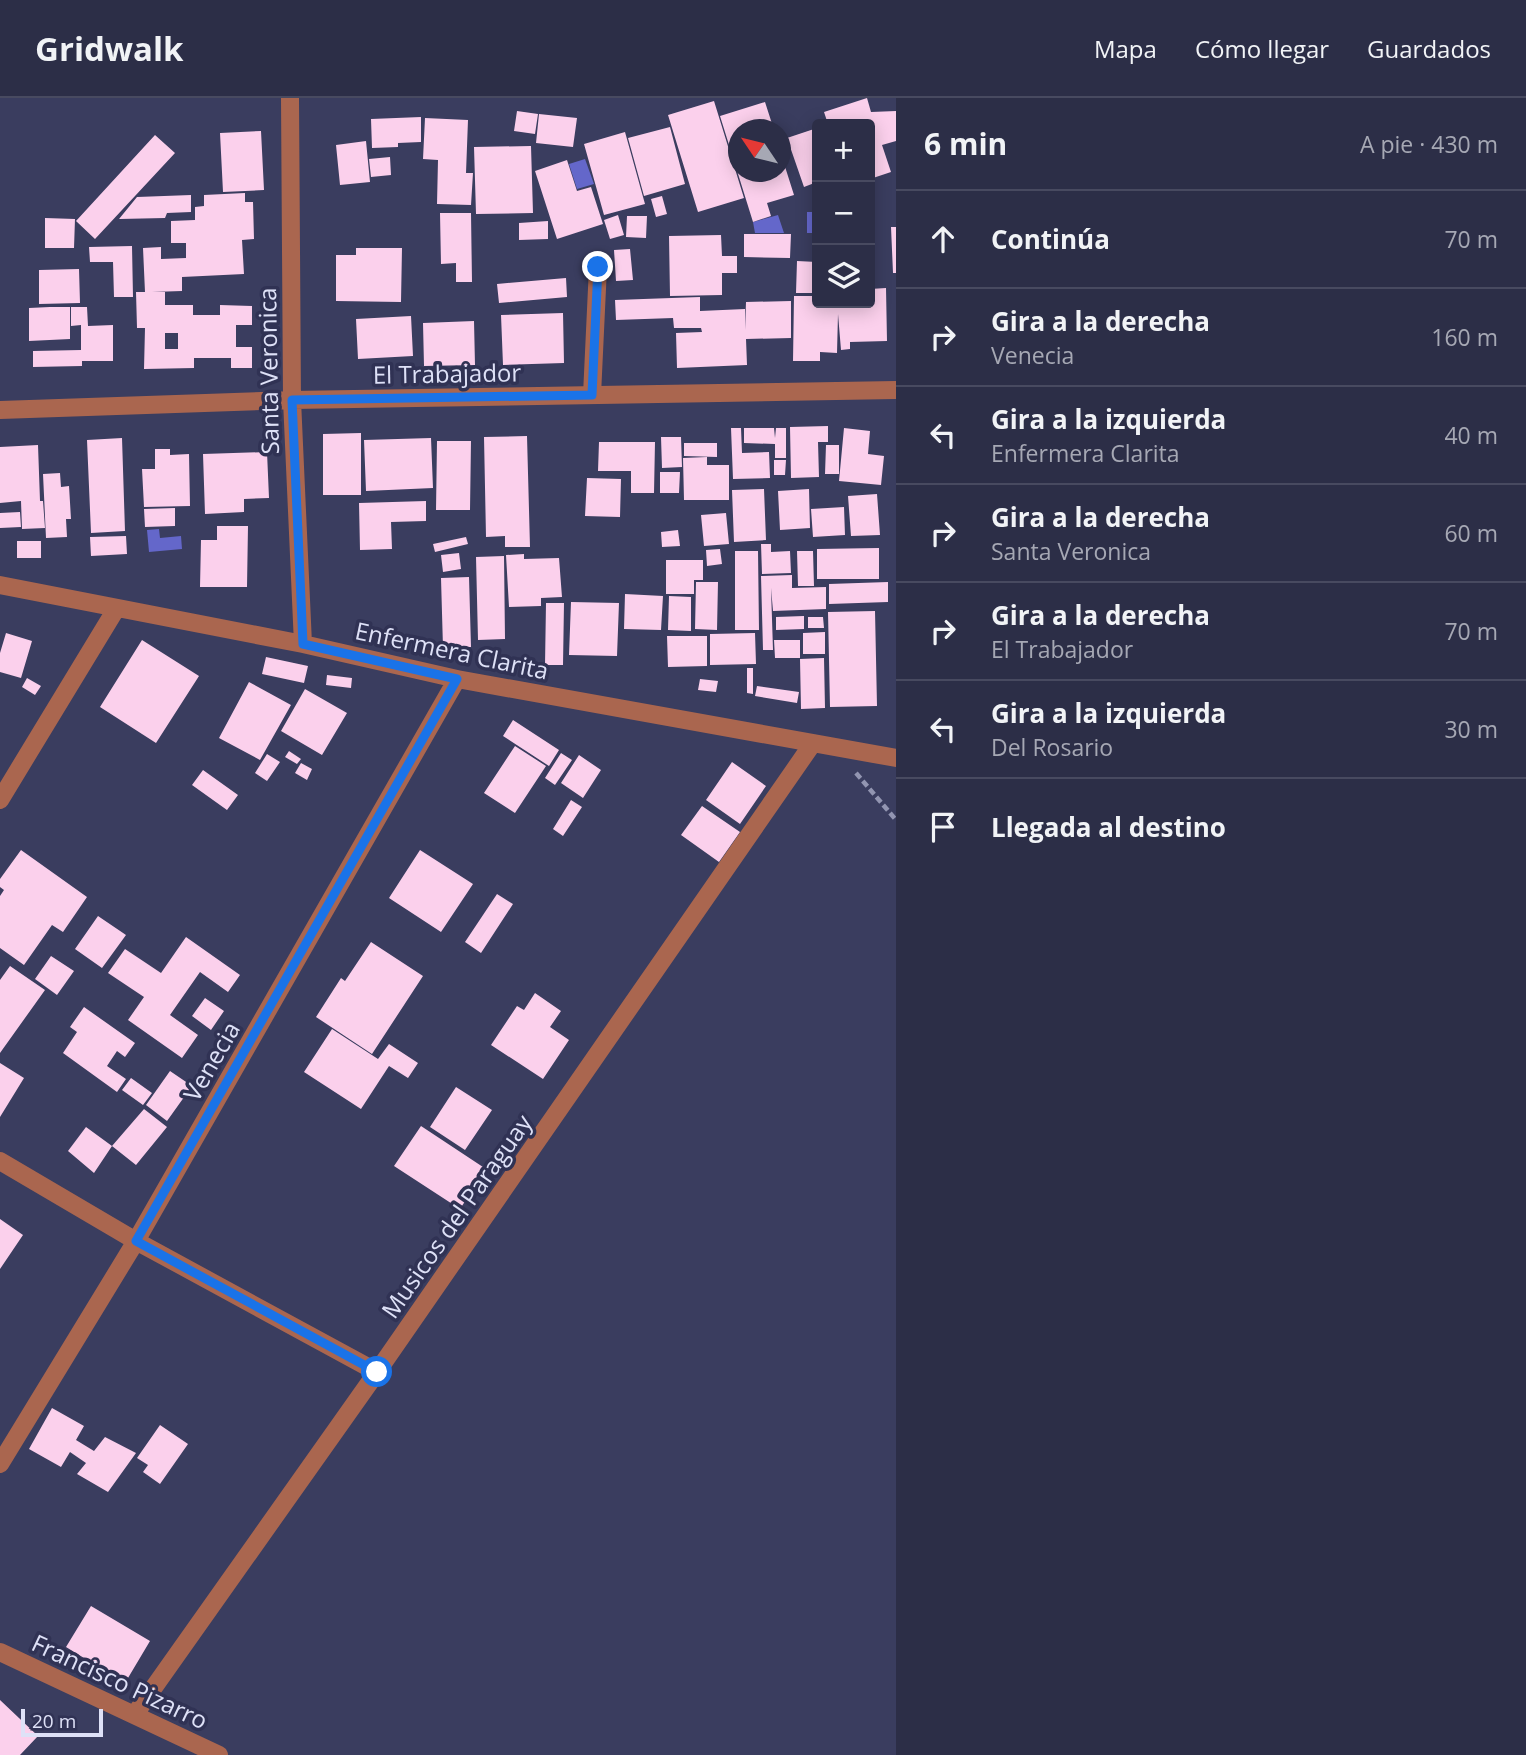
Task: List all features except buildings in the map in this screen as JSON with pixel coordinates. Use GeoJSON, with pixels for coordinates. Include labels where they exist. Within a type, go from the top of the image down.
{"type":"FeatureCollection","features":[{"type":"Feature","properties":{"kind":"street","name":"Santa Veronica"},"geometry":{"type":"LineString","coordinates":[[290,98],[292,400],[303,644]]}},
{"type":"Feature","properties":{"kind":"street"},"geometry":{"type":"LineString","coordinates":[[592,395],[598,267]]}},
{"type":"Feature","properties":{"kind":"street","name":"El Trabajador"},"geometry":{"type":"LineString","coordinates":[[0,410],[292,400],[896,390]]}},
{"type":"Feature","properties":{"kind":"street","name":"Enfermera Clarita"},"geometry":{"type":"LineString","coordinates":[[0,585],[303,644],[457,679],[896,758]]}},
{"type":"Feature","properties":{"kind":"street"},"geometry":{"type":"LineString","coordinates":[[0,800],[116,609]]}},
{"type":"Feature","properties":{"kind":"street","name":"Venecia"},"geometry":{"type":"LineString","coordinates":[[0,1464],[136,1241],[457,679]]}},
{"type":"Feature","properties":{"kind":"street","name":"Musicos del Paraguay"},"geometry":{"type":"LineString","coordinates":[[135,1714],[377,1372],[813,743]]}},
{"type":"Feature","properties":{"kind":"street"},"geometry":{"type":"LineString","coordinates":[[0,1161],[136,1241],[377,1372]]}},
{"type":"Feature","properties":{"kind":"street","name":"Francisco Pizarro"},"geometry":{"type":"LineString","coordinates":[[0,1651],[219,1755]]}},
{"type":"Feature","properties":{"kind":"path"},"geometry":{"type":"LineString","coordinates":[[834,746],[896,820]]}},
{"type":"Feature","properties":{"kind":"shaded area"},"geometry":{"type":"Polygon","coordinates":[[[585,159],[594,184],[577,189],[569,164],[585,159]]]}},
{"type":"Feature","properties":{"kind":"shaded area"},"geometry":{"type":"Polygon","coordinates":[[[807,212],[812,212],[812,233],[807,233],[807,212]]]}},
{"type":"Feature","properties":{"kind":"shaded area"},"geometry":{"type":"Polygon","coordinates":[[[778,215],[784,233],[755,233],[753,222],[778,215]]]}},
{"type":"Feature","properties":{"kind":"shaded area"},"geometry":{"type":"Polygon","coordinates":[[[159,529],[160,538],[181,536],[182,549],[149,552],[147,530],[159,529]]]}},
{"type":"Feature","properties":{"kind":"route"},"geometry":{"type":"LineString","coordinates":[[377,1372],[136,1241],[457,679],[303,644],[292,400],[592,395],[598,267]]}}]}
